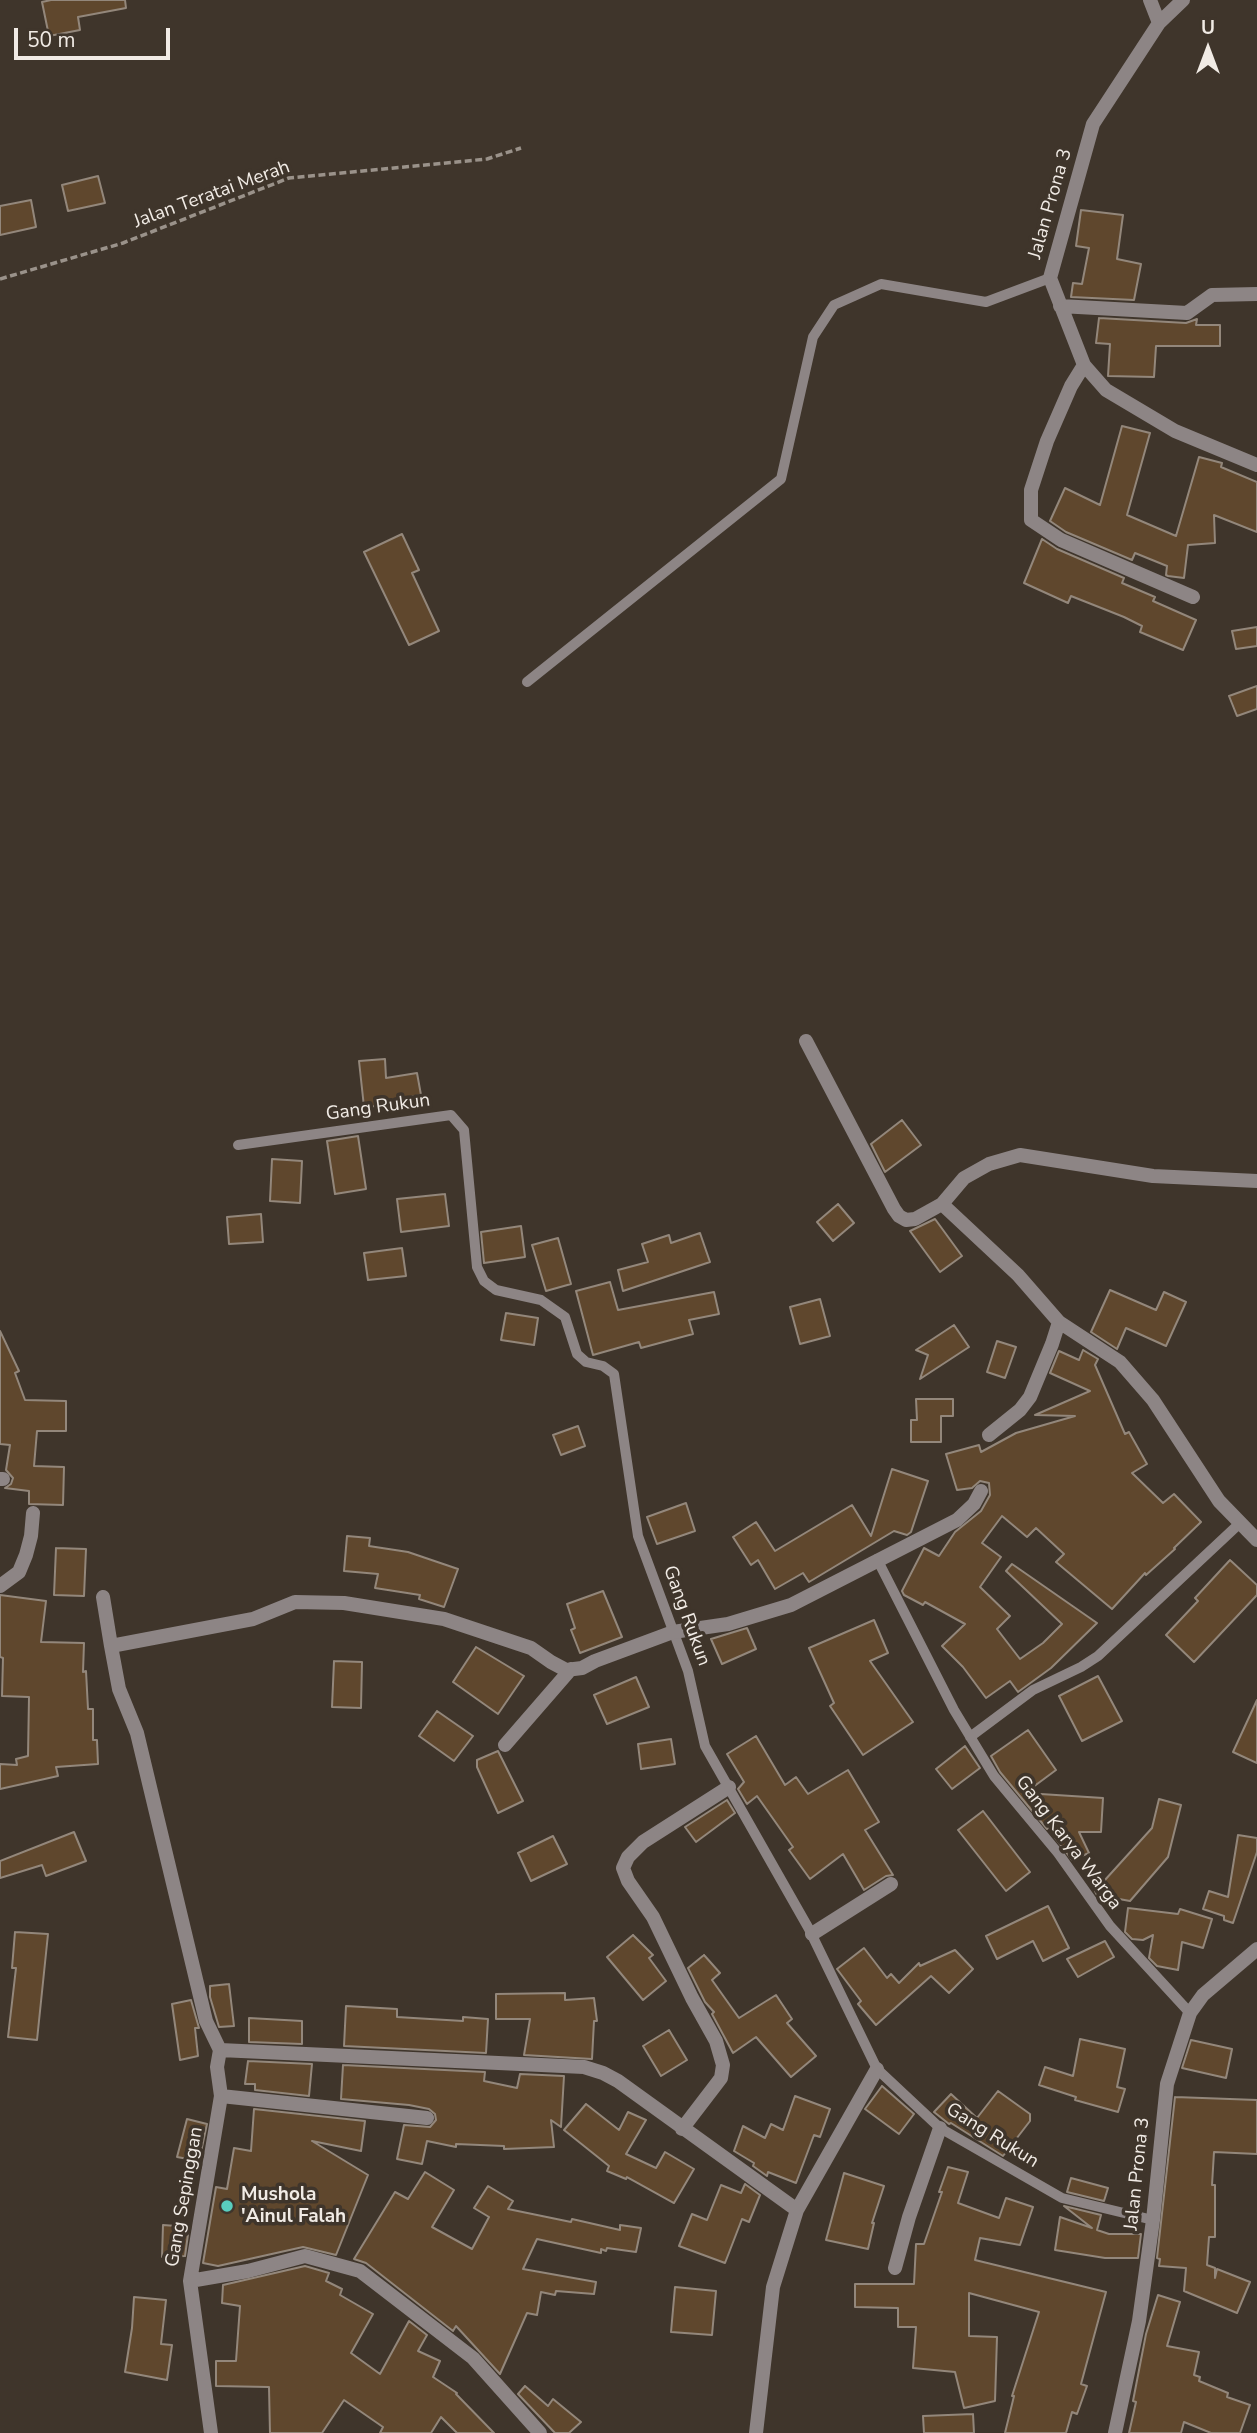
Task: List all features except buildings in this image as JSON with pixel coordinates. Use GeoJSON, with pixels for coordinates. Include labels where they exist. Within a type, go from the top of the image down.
{"type":"FeatureCollection","features":[{"type":"Feature","properties":{"kind":"street"},"geometry":{"type":"LineString","coordinates":[[1150,0],[1159,23]]}},
{"type":"Feature","properties":{"kind":"street","name":"Jalan Prona 3"},"geometry":{"type":"LineString","coordinates":[[1183,0],[1159,23],[1094,124],[1050,278],[1084,365],[1106,390],[1175,431],[1257,465]]}},
{"type":"Feature","properties":{"kind":"street"},"geometry":{"type":"LineString","coordinates":[[1060,306],[1187,313],[1212,295],[1257,294]]}},
{"type":"Feature","properties":{"kind":"street"},"geometry":{"type":"LineString","coordinates":[[1084,365],[1071,386],[1047,441],[1031,490],[1031,520],[1061,540],[1193,597]]}},
{"type":"Feature","properties":{"kind":"street"},"geometry":{"type":"LineString","coordinates":[[806,1041],[899,1216],[906,1220],[915,1219],[942,1204],[964,1178],[989,1164],[1020,1155],[1153,1175],[1257,1181]]}},
{"type":"Feature","properties":{"kind":"street"},"geometry":{"type":"LineString","coordinates":[[942,1204],[1018,1275],[1059,1322],[1120,1362],[1153,1400],[1219,1501],[1257,1540]]}},
{"type":"Feature","properties":{"kind":"street"},"geometry":{"type":"LineString","coordinates":[[989,1435],[1020,1410],[1031,1397],[1059,1322]]}},
{"type":"Feature","properties":{"kind":"street"},"geometry":{"type":"LineString","coordinates":[[111,1646],[253,1619],[295,1602],[344,1603],[444,1619],[531,1648],[566,1670],[582,1668],[673,1632],[728,1624],[791,1605],[957,1520],[974,1504],[981,1491]]}},
{"type":"Feature","properties":{"kind":"street"},"geometry":{"type":"LineString","coordinates":[[0,1586],[19,1572],[26,1555],[33,1513]]}},
{"type":"Feature","properties":{"kind":"street"},"geometry":{"type":"LineString","coordinates":[[103,1597],[119,1689],[137,1733],[206,2021],[219,2050],[584,2067],[618,2081],[797,2210]]}},
{"type":"Feature","properties":{"kind":"street"},"geometry":{"type":"LineString","coordinates":[[505,1745],[571,1669]]}},
{"type":"Feature","properties":{"kind":"street"},"geometry":{"type":"LineString","coordinates":[[682,2129],[721,2078],[723,2065],[716,2041],[653,1917],[628,1881],[623,1868],[628,1857],[643,1842],[729,1787]]}},
{"type":"Feature","properties":{"kind":"street"},"geometry":{"type":"LineString","coordinates":[[812,1934],[891,1884]]}},
{"type":"Feature","properties":{"kind":"street","name":"Jalan Prona 3"},"geometry":{"type":"LineString","coordinates":[[1115,2433],[1139,2321],[1167,2084],[1190,2013],[1203,1996],[1257,1949]]}},
{"type":"Feature","properties":{"kind":"street","name":"Gang Sepinggan"},"geometry":{"type":"LineString","coordinates":[[211,2433],[190,2281],[221,2096],[219,2050]]}},
{"type":"Feature","properties":{"kind":"street"},"geometry":{"type":"LineString","coordinates":[[756,2433],[773,2287],[797,2210],[877,2070]]}},
{"type":"Feature","properties":{"kind":"street"},"geometry":{"type":"LineString","coordinates":[[221,2096],[427,2118]]}},
{"type":"Feature","properties":{"kind":"street"},"geometry":{"type":"LineString","coordinates":[[895,2268],[909,2217],[940,2128]]}},
{"type":"Feature","properties":{"kind":"street"},"geometry":{"type":"LineString","coordinates":[[190,2281],[248,2272],[306,2256],[360,2271],[472,2358],[540,2433]]}},
{"type":"Feature","properties":{"kind":"lane"},"geometry":{"type":"LineString","coordinates":[[527,682],[781,479],[813,337],[834,305],[881,284],[986,302],[1050,278]]}},
{"type":"Feature","properties":{"kind":"lane","name":"Gang Rukun"},"geometry":{"type":"LineString","coordinates":[[238,1146],[451,1115],[464,1130],[477,1267],[484,1281],[496,1290],[541,1300],[565,1317],[577,1354],[586,1362],[603,1366],[614,1374],[638,1536],[688,1671],[705,1746],[812,1934],[877,2070],[940,2128],[1062,2199],[1153,2220]]}},
{"type":"Feature","properties":{"kind":"lane"},"geometry":{"type":"LineString","coordinates":[[970,1738],[1033,1690],[1098,1656],[1240,1523]]}},
{"type":"Feature","properties":{"kind":"lane","name":"Gang Karya Warga"},"geometry":{"type":"LineString","coordinates":[[877,1559],[938,1680],[994,1776],[1058,1853],[1110,1926],[1190,2013]]}},
{"type":"Feature","properties":{"kind":"path","name":"Jalan Teratai Merah"},"geometry":{"type":"LineString","coordinates":[[0,279],[123,243],[289,178],[487,159],[521,148]]}},
{"type":"Feature","properties":{"kind":"place","name":"Mushola 'Ainul Falah"},"geometry":{"type":"Point","coordinates":[227,2206]}}]}
